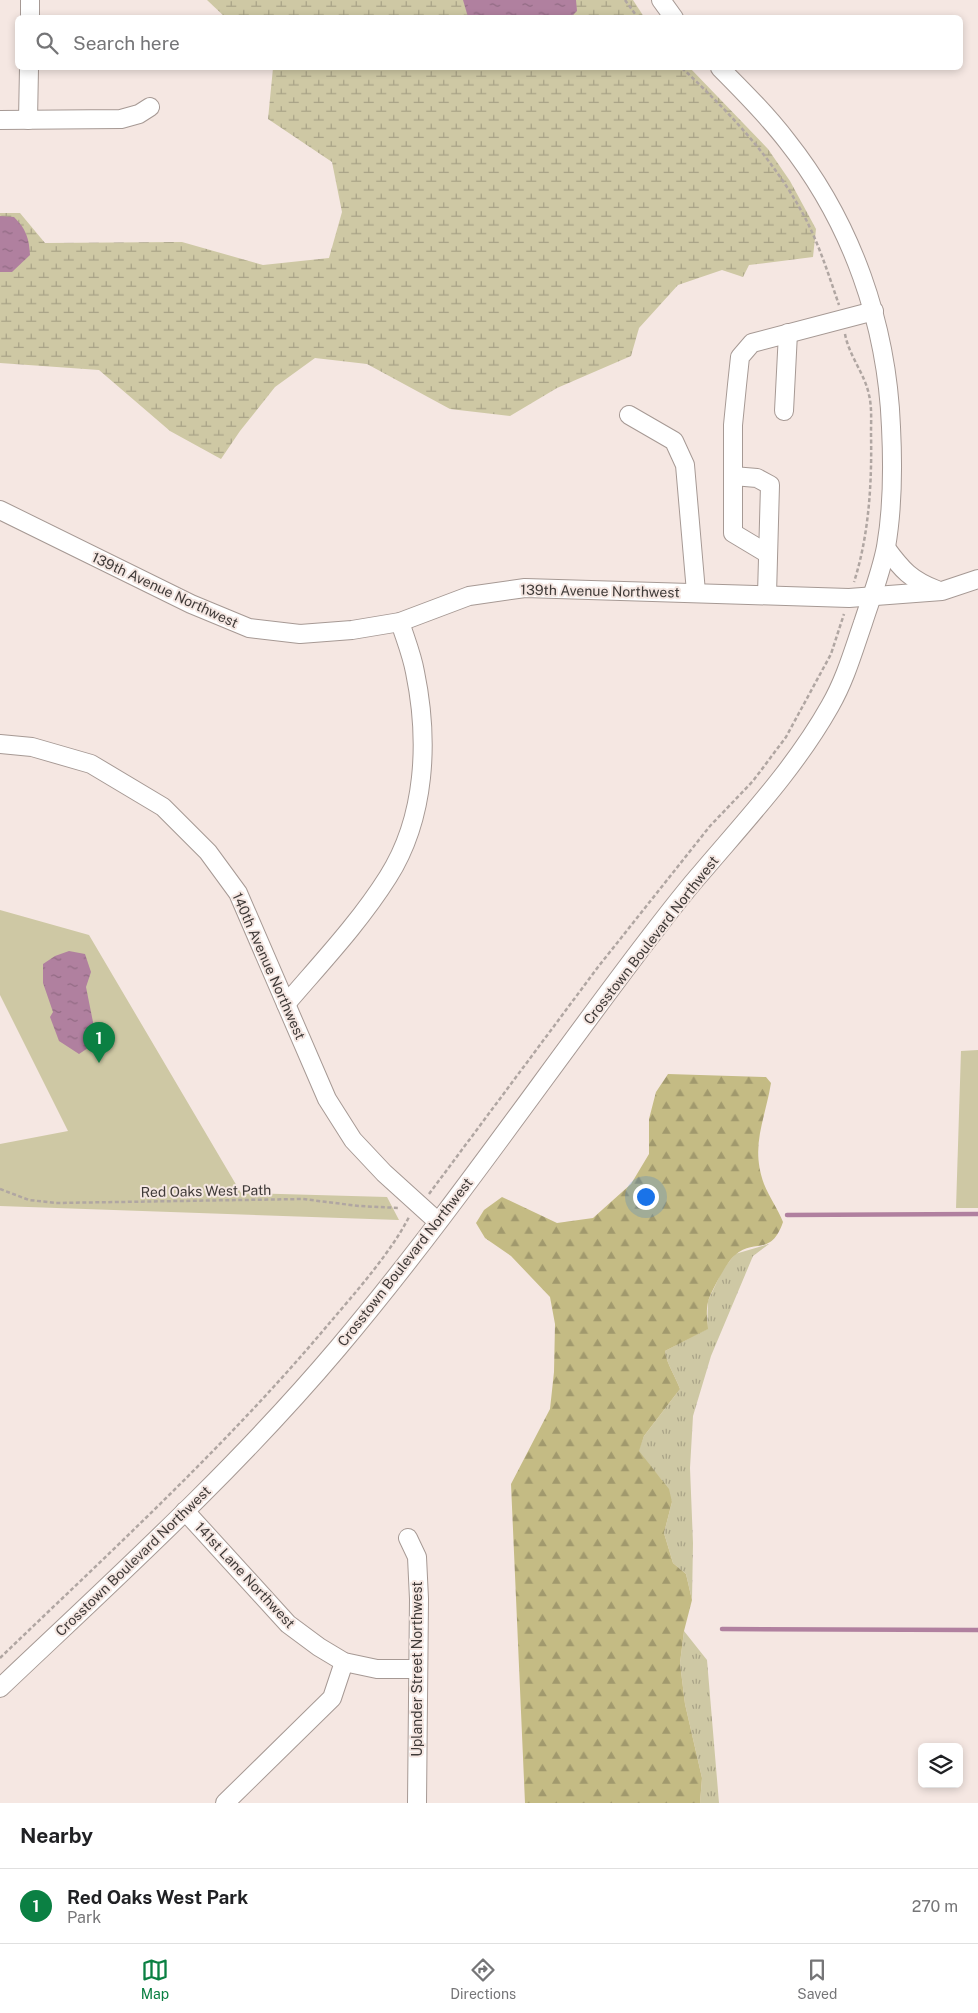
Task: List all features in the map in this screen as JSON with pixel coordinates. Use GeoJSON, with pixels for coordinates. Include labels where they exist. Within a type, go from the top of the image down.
{"type":"FeatureCollection","features":[{"type":"Feature","properties":{"kind":"street"},"geometry":{"type":"LineString","coordinates":[[30,0],[30,15]]}},
{"type":"Feature","properties":{"kind":"street"},"geometry":{"type":"LineString","coordinates":[[660,0],[672,15]]}},
{"type":"Feature","properties":{"kind":"street"},"geometry":{"type":"LineString","coordinates":[[28,120],[29,70]]}},
{"type":"Feature","properties":{"kind":"street","name":"Crosstown Boulevard Northwest"},"geometry":{"type":"LineString","coordinates":[[0,1688],[185,1511],[270,1425],[339,1347],[438,1221],[644,944],[700,874],[767,798],[807,743],[829,708],[851,662],[886,548],[892,501],[889,384],[881,336],[854,257],[814,179],[784,137],[722,70]]}},
{"type":"Feature","properties":{"kind":"street"},"geometry":{"type":"LineString","coordinates":[[0,120],[121,119],[139,114],[150,107]]}},
{"type":"Feature","properties":{"kind":"street"},"geometry":{"type":"LineString","coordinates":[[768,554],[733,533],[733,425],[740,357],[752,342],[874,311]]}},
{"type":"Feature","properties":{"kind":"street"},"geometry":{"type":"LineString","coordinates":[[784,411],[788,333]]}},
{"type":"Feature","properties":{"kind":"street"},"geometry":{"type":"LineString","coordinates":[[629,415],[674,441],[684,465],[696,592]]}},
{"type":"Feature","properties":{"kind":"street"},"geometry":{"type":"LineString","coordinates":[[734,476],[757,478],[770,485],[767,595]]}},
{"type":"Feature","properties":{"kind":"street","name":"139th Avenue Northwest"},"geometry":{"type":"LineString","coordinates":[[0,510],[191,604],[249,628],[300,634],[352,630],[400,622],[470,596],[525,588],[849,598],[942,591],[978,579]]}},
{"type":"Feature","properties":{"kind":"street"},"geometry":{"type":"LineString","coordinates":[[886,548],[902,570],[917,582],[942,591]]}},
{"type":"Feature","properties":{"kind":"street"},"geometry":{"type":"LineString","coordinates":[[286,1004],[342,940],[389,876],[411,829],[422,776],[423,728],[415,671],[400,622]]}},
{"type":"Feature","properties":{"kind":"street","name":"140th Avenue Northwest"},"geometry":{"type":"LineString","coordinates":[[0,744],[32,747],[91,764],[163,807],[208,852],[238,893],[327,1099],[353,1140],[384,1173],[438,1221]]}},
{"type":"Feature","properties":{"kind":"street","name":"141st Lane Northwest"},"geometry":{"type":"LineString","coordinates":[[185,1511],[288,1624],[319,1647],[344,1662],[377,1669],[417,1669]]}},
{"type":"Feature","properties":{"kind":"street","name":"Uplander Street Northwest"},"geometry":{"type":"LineString","coordinates":[[408,1538],[417,1557],[419,1599],[417,1803]]}},
{"type":"Feature","properties":{"kind":"street"},"geometry":{"type":"LineString","coordinates":[[225,1803],[332,1698],[344,1662]]}},
{"type":"Feature","properties":{"kind":"path"},"geometry":{"type":"LineString","coordinates":[[625,0],[636,15]]}},
{"type":"Feature","properties":{"kind":"path"},"geometry":{"type":"LineString","coordinates":[[430,1192],[598,967],[704,833],[752,780],[786,737],[832,654],[858,570],[869,499],[870,396],[847,342],[842,318],[819,248],[802,212],[755,141],[684,70]]}},
{"type":"Feature","properties":{"kind":"path","name":"Red Oaks West Path"},"geometry":{"type":"LineString","coordinates":[[0,1189],[29,1200],[56,1203],[303,1199],[403,1210]]}},
{"type":"Feature","properties":{"kind":"path"},"geometry":{"type":"LineString","coordinates":[[0,1658],[194,1472],[264,1397],[354,1293],[404,1227],[409,1215]]}},
{"type":"Feature","properties":{"kind":"green space"},"geometry":{"type":"Polygon","coordinates":[[[207,0],[633,0],[643,15],[223,15],[207,0]]]}},
{"type":"Feature","properties":{"kind":"green space"},"geometry":{"type":"Polygon","coordinates":[[[273,70],[692,70],[768,149],[790,181],[816,229],[813,257],[749,265],[743,277],[722,270],[678,285],[639,328],[631,356],[557,388],[510,416],[450,409],[367,364],[315,358],[275,387],[240,431],[221,459],[170,431],[99,370],[0,363],[0,213],[20,213],[45,243],[182,242],[263,265],[329,258],[342,212],[332,162],[268,119],[273,70]]]}},
{"type":"Feature","properties":{"kind":"green space"},"geometry":{"type":"Polygon","coordinates":[[[0,910],[89,935],[241,1193],[387,1197],[399,1220],[0,1206],[0,1144],[68,1131],[0,995],[0,910]]]}},
{"type":"Feature","properties":{"kind":"green space"},"geometry":{"type":"Polygon","coordinates":[[[978,1050],[978,1208],[956,1208],[961,1051],[978,1050]]]}},
{"type":"Feature","properties":{"kind":"green space"},"geometry":{"type":"Polygon","coordinates":[[[668,1074],[766,1077],[771,1083],[760,1133],[758,1157],[764,1184],[783,1222],[773,1240],[742,1250],[728,1263],[709,1298],[707,1312],[708,1329],[665,1351],[667,1361],[680,1389],[644,1436],[639,1451],[669,1489],[672,1502],[664,1533],[673,1563],[686,1574],[692,1600],[684,1631],[680,1663],[685,1704],[702,1778],[700,1803],[525,1803],[511,1484],[550,1409],[554,1372],[555,1324],[550,1297],[511,1256],[485,1238],[476,1223],[484,1210],[502,1197],[557,1223],[593,1218],[631,1184],[649,1154],[649,1119],[656,1092],[668,1074]]]}},
{"type":"Feature","properties":{"kind":"green space"},"geometry":{"type":"Polygon","coordinates":[[[769,1244],[753,1256],[711,1356],[693,1416],[690,1468],[693,1543],[692,1600],[686,1574],[673,1563],[664,1533],[672,1502],[661,1479],[638,1452],[644,1436],[680,1389],[667,1361],[665,1351],[707,1329],[708,1301],[722,1271],[735,1254],[769,1244]]]}},
{"type":"Feature","properties":{"kind":"green space"},"geometry":{"type":"Polygon","coordinates":[[[684,1631],[707,1660],[719,1803],[700,1803],[702,1778],[685,1704],[680,1663],[684,1631]]]}},
{"type":"Feature","properties":{"kind":"water"},"geometry":{"type":"Polygon","coordinates":[[[463,0],[576,0],[577,11],[573,15],[467,15],[463,0]]]}},
{"type":"Feature","properties":{"kind":"water"},"geometry":{"type":"Polygon","coordinates":[[[0,216],[14,217],[24,230],[29,244],[30,255],[12,272],[0,272],[0,216]]]}},
{"type":"Feature","properties":{"kind":"water"},"geometry":{"type":"Polygon","coordinates":[[[69,951],[85,954],[91,972],[86,987],[97,1042],[79,1054],[59,1041],[50,1017],[53,1012],[43,983],[43,964],[55,956],[69,951]]]}},
{"type":"Feature","properties":{"kind":"waterway"},"geometry":{"type":"LineString","coordinates":[[787,1215],[978,1214]]}},
{"type":"Feature","properties":{"kind":"waterway"},"geometry":{"type":"LineString","coordinates":[[722,1629],[978,1630]]}},
{"type":"Feature","properties":{"kind":"place","name":"Red Oaks West Park"},"geometry":{"type":"Point","coordinates":[99,1063]}}]}
